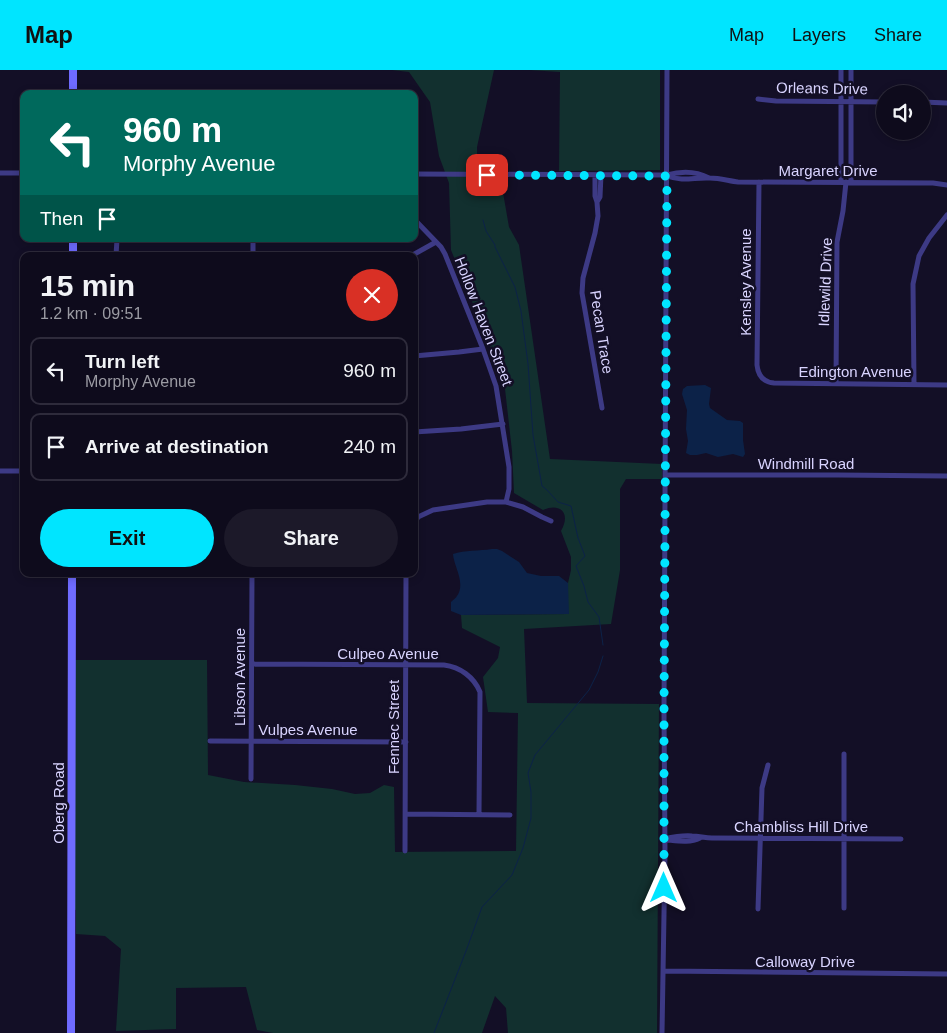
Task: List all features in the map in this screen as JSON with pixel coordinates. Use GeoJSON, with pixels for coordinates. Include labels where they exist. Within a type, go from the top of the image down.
{"type":"FeatureCollection","features":[{"type":"Feature","properties":{"kind":"street"},"geometry":{"type":"LineString","coordinates":[[73,70],[73,90]]}},
{"type":"Feature","properties":{"kind":"street"},"geometry":{"type":"LineString","coordinates":[[662,1033],[665,854],[667,70]]}},
{"type":"Feature","properties":{"kind":"street"},"geometry":{"type":"LineString","coordinates":[[841,70],[840,102],[846,182]]}},
{"type":"Feature","properties":{"kind":"street"},"geometry":{"type":"LineString","coordinates":[[846,182],[851,70]]}},
{"type":"Feature","properties":{"kind":"street","name":"Orleans Drive"},"geometry":{"type":"LineString","coordinates":[[758,99],[776,101],[876,102]]}},
{"type":"Feature","properties":{"kind":"street"},"geometry":{"type":"LineString","coordinates":[[931,102],[947,103]]}},
{"type":"Feature","properties":{"kind":"street"},"geometry":{"type":"LineString","coordinates":[[0,173],[20,173]]}},
{"type":"Feature","properties":{"kind":"street","name":"Margaret Drive"},"geometry":{"type":"LineString","coordinates":[[418,174],[667,176],[676,179],[709,178],[738,182],[947,184]]}},
{"type":"Feature","properties":{"kind":"street","name":"Pecan Trace"},"geometry":{"type":"LineString","coordinates":[[598,175],[595,196],[598,216],[583,278],[582,293],[602,408]]}},
{"type":"Feature","properties":{"kind":"street","name":"Kensley Avenue"},"geometry":{"type":"LineString","coordinates":[[758,182],[757,365],[763,380]]}},
{"type":"Feature","properties":{"kind":"street","name":"Idlewild Drive"},"geometry":{"type":"LineString","coordinates":[[836,383],[837,242],[846,182]]}},
{"type":"Feature","properties":{"kind":"street"},"geometry":{"type":"LineString","coordinates":[[914,384],[913,284],[919,256],[929,238],[947,215]]}},
{"type":"Feature","properties":{"kind":"street","name":"Hollow Haven Street"},"geometry":{"type":"LineString","coordinates":[[418,223],[441,247],[445,254],[483,348],[496,386],[510,478],[506,502]]}},
{"type":"Feature","properties":{"kind":"street"},"geometry":{"type":"LineString","coordinates":[[418,252],[436,242]]}},
{"type":"Feature","properties":{"kind":"street"},"geometry":{"type":"LineString","coordinates":[[418,356],[483,348]]}},
{"type":"Feature","properties":{"kind":"street","name":"Edington Avenue"},"geometry":{"type":"LineString","coordinates":[[763,380],[769,383],[947,385]]}},
{"type":"Feature","properties":{"kind":"street"},"geometry":{"type":"LineString","coordinates":[[418,432],[503,424]]}},
{"type":"Feature","properties":{"kind":"street"},"geometry":{"type":"LineString","coordinates":[[0,471],[20,471]]}},
{"type":"Feature","properties":{"kind":"street","name":"Windmill Road"},"geometry":{"type":"LineString","coordinates":[[665,475],[947,476]]}},
{"type":"Feature","properties":{"kind":"street"},"geometry":{"type":"LineString","coordinates":[[418,517],[444,507],[487,502],[506,502],[524,507],[551,521]]}},
{"type":"Feature","properties":{"kind":"street","name":"Oberg Road"},"geometry":{"type":"LineString","coordinates":[[71,1033],[72,577]]}},
{"type":"Feature","properties":{"kind":"street","name":"Libson Avenue"},"geometry":{"type":"LineString","coordinates":[[251,779],[252,577]]}},
{"type":"Feature","properties":{"kind":"street","name":"Fennec Street"},"geometry":{"type":"LineString","coordinates":[[405,851],[406,577]]}},
{"type":"Feature","properties":{"kind":"street","name":"Culpeo Avenue"},"geometry":{"type":"LineString","coordinates":[[252,664],[449,666],[465,673],[478,685],[480,692],[479,814]]}},
{"type":"Feature","properties":{"kind":"street","name":"Vulpes Avenue"},"geometry":{"type":"LineString","coordinates":[[210,741],[406,742]]}},
{"type":"Feature","properties":{"kind":"street"},"geometry":{"type":"LineString","coordinates":[[844,754],[844,908]]}},
{"type":"Feature","properties":{"kind":"street"},"geometry":{"type":"LineString","coordinates":[[758,909],[762,788],[768,765]]}},
{"type":"Feature","properties":{"kind":"street"},"geometry":{"type":"LineString","coordinates":[[405,814],[510,815]]}},
{"type":"Feature","properties":{"kind":"street","name":"Chambliss Hill Drive"},"geometry":{"type":"LineString","coordinates":[[664,839],[678,841],[701,838],[901,839]]}},
{"type":"Feature","properties":{"kind":"street","name":"Calloway Drive"},"geometry":{"type":"LineString","coordinates":[[664,971],[947,974]]}},
{"type":"Feature","properties":{"kind":"green space"},"geometry":{"type":"Polygon","coordinates":[[[392,70],[494,70],[477,147],[477,167],[480,181],[501,181],[509,227],[519,245],[550,459],[662,464],[662,479],[626,479],[620,489],[620,570],[611,624],[524,629],[527,703],[659,704],[657,1033],[508,1033],[506,1008],[495,996],[482,1033],[273,1033],[257,1030],[246,987],[176,988],[176,1029],[116,1031],[121,949],[105,936],[76,934],[76,910],[68,909],[69,660],[207,660],[208,775],[244,782],[332,789],[355,794],[370,793],[384,785],[394,787],[395,852],[516,851],[518,713],[488,712],[483,677],[498,658],[500,647],[462,628],[461,615],[568,614],[568,583],[571,557],[561,531],[565,519],[563,511],[555,508],[543,510],[514,493],[512,451],[504,380],[451,250],[449,183],[439,156],[430,102],[409,72],[392,70]]]}},
{"type":"Feature","properties":{"kind":"green space"},"geometry":{"type":"Polygon","coordinates":[[[529,70],[660,70],[660,170],[559,171],[560,72],[529,70]]]}},
{"type":"Feature","properties":{"kind":"water"},"geometry":{"type":"Polygon","coordinates":[[[705,385],[711,388],[710,408],[727,420],[743,423],[745,454],[743,457],[733,454],[718,457],[706,453],[690,455],[686,453],[688,441],[686,429],[687,410],[682,394],[683,389],[687,386],[705,385]]]}},
{"type":"Feature","properties":{"kind":"water"},"geometry":{"type":"Polygon","coordinates":[[[497,549],[519,562],[527,573],[541,576],[559,576],[568,583],[569,614],[461,615],[451,611],[451,602],[457,596],[460,586],[453,554],[497,549]]]}},
{"type":"Feature","properties":{"kind":"waterway"},"geometry":{"type":"LineString","coordinates":[[483,220],[486,231],[495,245],[515,287],[521,311],[528,364],[533,435],[542,486],[558,502],[571,506],[578,538],[585,556],[576,566],[588,602],[599,617],[603,645]]}},
{"type":"Feature","properties":{"kind":"waterway"},"geometry":{"type":"LineString","coordinates":[[434,1033],[482,907],[512,875],[523,848],[531,818],[531,792],[528,773],[535,755],[589,690],[603,656]]}},
{"type":"Feature","properties":{"kind":"route"},"geometry":{"type":"LineString","coordinates":[[487,175],[667,176],[664,888]]}}]}
